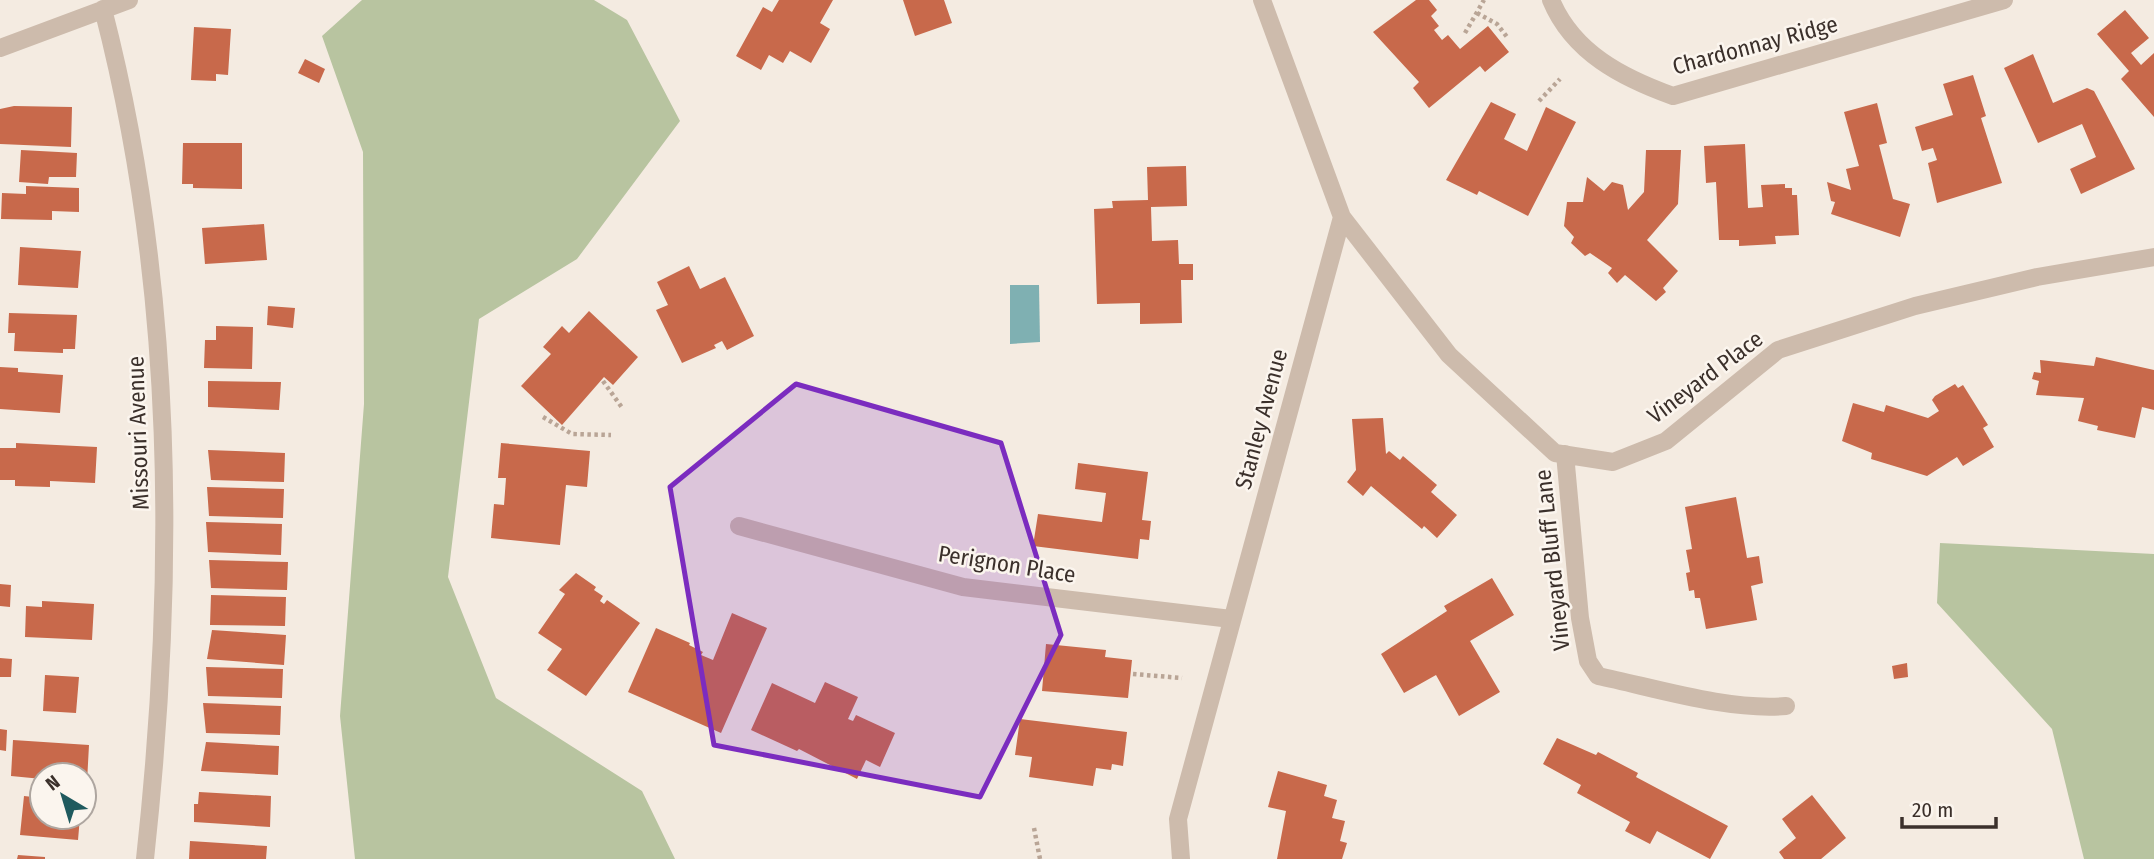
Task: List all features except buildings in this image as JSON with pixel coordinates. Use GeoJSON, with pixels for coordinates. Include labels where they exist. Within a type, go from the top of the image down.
{"type":"FeatureCollection","features":[{"type":"Feature","properties":{"kind":"street"},"geometry":{"type":"LineString","coordinates":[[0,48],[129,0]]}},
{"type":"Feature","properties":{"kind":"street"},"geometry":{"type":"LineString","coordinates":[[1262,0],[1342,217]]}},
{"type":"Feature","properties":{"kind":"street","name":"Chardonnay Ridge"},"geometry":{"type":"LineString","coordinates":[[1551,0],[1582,46],[1602,64],[1632,81],[1673,96],[2004,0]]}},
{"type":"Feature","properties":{"kind":"street","name":"Missouri Avenue"},"geometry":{"type":"LineString","coordinates":[[103,9],[138,166],[155,297],[165,429],[166,560],[145,859]]}},
{"type":"Feature","properties":{"kind":"street","name":"Vineyard Place"},"geometry":{"type":"LineString","coordinates":[[1342,217],[1449,355],[1555,453],[1612,462],[1666,442],[1778,351],[1916,306],[2038,277],[2154,257]]}},
{"type":"Feature","properties":{"kind":"street","name":"Stanley Avenue"},"geometry":{"type":"LineString","coordinates":[[1181,859],[1178,819],[1342,217]]}},
{"type":"Feature","properties":{"kind":"street","name":"Vineyard Bluff Lane"},"geometry":{"type":"LineString","coordinates":[[1565,454],[1580,618],[1588,661],[1598,676],[1739,704],[1765,708],[1786,706]]}},
{"type":"Feature","properties":{"kind":"street","name":"Perignon Place"},"geometry":{"type":"LineString","coordinates":[[739,526],[963,587],[1231,619]]}},
{"type":"Feature","properties":{"kind":"path"},"geometry":{"type":"LineString","coordinates":[[1465,33],[1484,0]]}},
{"type":"Feature","properties":{"kind":"path"},"geometry":{"type":"LineString","coordinates":[[1477,13],[1497,24],[1507,37]]}},
{"type":"Feature","properties":{"kind":"path"},"geometry":{"type":"LineString","coordinates":[[1539,101],[1560,79]]}},
{"type":"Feature","properties":{"kind":"path"},"geometry":{"type":"LineString","coordinates":[[603,381],[623,409]]}},
{"type":"Feature","properties":{"kind":"path"},"geometry":{"type":"LineString","coordinates":[[543,417],[572,435],[611,435]]}},
{"type":"Feature","properties":{"kind":"path"},"geometry":{"type":"LineString","coordinates":[[1133,674],[1182,678]]}},
{"type":"Feature","properties":{"kind":"path"},"geometry":{"type":"LineString","coordinates":[[1034,828],[1040,859]]}},
{"type":"Feature","properties":{"kind":"highlighted area"},"geometry":{"type":"Polygon","coordinates":[[[796,384],[1001,443],[1061,635],[980,797],[714,745],[670,487],[796,384]]]}},
{"type":"Feature","properties":{"kind":"green space"},"geometry":{"type":"Polygon","coordinates":[[[362,0],[594,0],[627,20],[680,121],[577,259],[479,319],[448,577],[496,698],[642,791],[675,859],[355,859],[340,716],[364,404],[363,152],[322,36],[362,0]]]}},
{"type":"Feature","properties":{"kind":"green space"},"geometry":{"type":"Polygon","coordinates":[[[1940,543],[2154,554],[2154,859],[2084,859],[2052,729],[1937,603],[1940,543]]]}},
{"type":"Feature","properties":{"kind":"water"},"geometry":{"type":"Polygon","coordinates":[[[1010,285],[1039,285],[1040,342],[1010,344],[1010,285]]]}}]}
